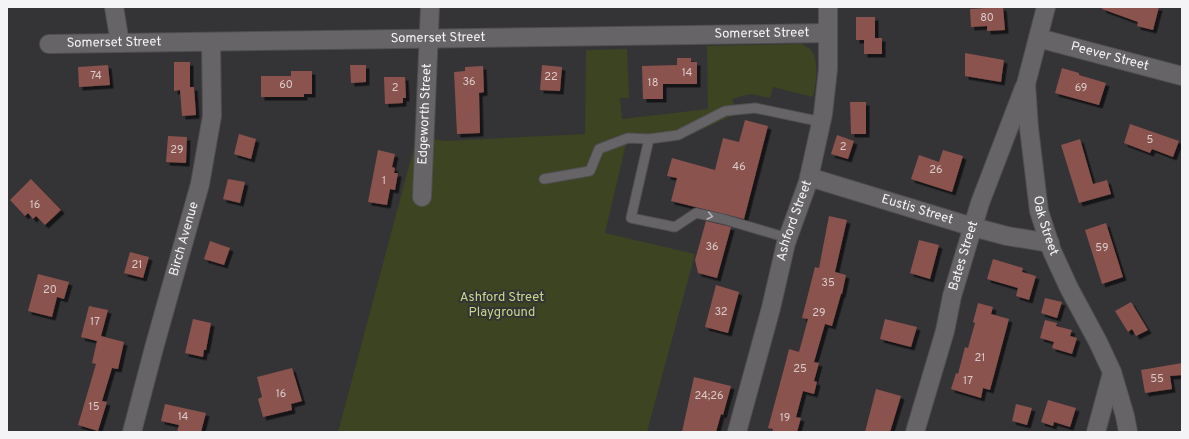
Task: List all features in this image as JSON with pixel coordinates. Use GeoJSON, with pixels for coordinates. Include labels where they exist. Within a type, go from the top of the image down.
{"type":"FeatureCollection","features":[{"type":"Feature","properties":{"kind":"street"},"geometry":{"type":"LineString","coordinates":[[114,7],[120,43]]}},
{"type":"Feature","properties":{"kind":"street","name":"Edgeworth Street"},"geometry":{"type":"LineString","coordinates":[[422,198],[430,7]]}},
{"type":"Feature","properties":{"kind":"street","name":"Ashford Street"},"geometry":{"type":"LineString","coordinates":[[737,432],[772,308],[788,238],[809,177],[822,122],[828,69],[828,7]]}},
{"type":"Feature","properties":{"kind":"street","name":"Oak Street"},"geometry":{"type":"LineString","coordinates":[[1046,7],[1026,84],[1029,128],[1039,211],[1050,243],[1069,288],[1098,342],[1112,372],[1125,416],[1128,432]]}},
{"type":"Feature","properties":{"kind":"street","name":"Somerset Street"},"geometry":{"type":"LineString","coordinates":[[49,44],[828,33]]}},
{"type":"Feature","properties":{"kind":"street","name":"Peever Street"},"geometry":{"type":"LineString","coordinates":[[1038,38],[1182,76]]}},
{"type":"Feature","properties":{"kind":"street","name":"Birch Avenue"},"geometry":{"type":"LineString","coordinates":[[132,432],[201,176],[212,116],[211,42]]}},
{"type":"Feature","properties":{"kind":"street","name":"Bates Street"},"geometry":{"type":"LineString","coordinates":[[915,432],[945,331],[952,296],[980,203],[1026,84]]}},
{"type":"Feature","properties":{"kind":"street","name":"Eustis Street"},"geometry":{"type":"LineString","coordinates":[[809,177],[973,227],[1007,236],[1050,243]]}},
{"type":"Feature","properties":{"kind":"street"},"geometry":{"type":"LineString","coordinates":[[1096,432],[1112,372]]}},
{"type":"Feature","properties":{"kind":"lane"},"geometry":{"type":"LineString","coordinates":[[544,179],[590,171],[599,149],[628,138],[649,139],[678,135],[725,111],[755,108],[822,122]]}},
{"type":"Feature","properties":{"kind":"lane"},"geometry":{"type":"LineString","coordinates":[[649,139],[631,218],[676,227],[696,213],[723,219],[788,238]]}},
{"type":"Feature","properties":{"kind":"green space","name":"Ashford Street Playground"},"geometry":{"type":"Polygon","coordinates":[[[802,44],[810,49],[815,59],[816,79],[813,97],[773,87],[770,98],[750,94],[732,99],[738,113],[681,139],[626,144],[605,233],[695,254],[647,432],[338,432],[417,136],[445,141],[585,134],[586,50],[627,49],[629,98],[620,98],[622,119],[708,109],[707,46],[802,44]]]}},
{"type":"Feature","properties":{"kind":"building"},"geometry":{"type":"Polygon","coordinates":[[[1003,7],[1005,30],[987,31],[987,26],[971,27],[970,9],[1003,7]]]}},
{"type":"Feature","properties":{"kind":"building"},"geometry":{"type":"Polygon","coordinates":[[[1103,7],[1159,7],[1153,30],[1137,26],[1138,22],[1102,9],[1103,7]]]}},
{"type":"Feature","properties":{"kind":"building"},"geometry":{"type":"Polygon","coordinates":[[[856,17],[875,17],[875,38],[882,38],[882,54],[864,54],[864,40],[856,40],[856,17]]]}},
{"type":"Feature","properties":{"kind":"building"},"geometry":{"type":"Polygon","coordinates":[[[965,53],[1004,60],[1001,82],[965,76],[965,53]]]}},
{"type":"Feature","properties":{"kind":"building"},"geometry":{"type":"Polygon","coordinates":[[[677,58],[691,58],[691,62],[697,62],[697,84],[663,84],[663,99],[643,99],[642,66],[677,65],[677,58]]]}},
{"type":"Feature","properties":{"kind":"building"},"geometry":{"type":"Polygon","coordinates":[[[174,62],[190,62],[190,87],[194,87],[196,115],[182,116],[180,90],[174,91],[174,62]]]}},
{"type":"Feature","properties":{"kind":"building"},"geometry":{"type":"Polygon","coordinates":[[[108,65],[110,85],[79,87],[78,67],[108,65]]]}},
{"type":"Feature","properties":{"kind":"building"},"geometry":{"type":"Polygon","coordinates":[[[350,65],[366,65],[366,82],[351,83],[350,65]]]}},
{"type":"Feature","properties":{"kind":"building"},"geometry":{"type":"Polygon","coordinates":[[[542,65],[562,67],[560,91],[540,90],[542,65]]]}},
{"type":"Feature","properties":{"kind":"building"},"geometry":{"type":"Polygon","coordinates":[[[483,66],[484,92],[479,93],[480,133],[457,134],[454,72],[465,71],[465,67],[483,66]]]}},
{"type":"Feature","properties":{"kind":"building"},"geometry":{"type":"Polygon","coordinates":[[[1062,68],[1106,83],[1099,105],[1055,93],[1062,68]]]}},
{"type":"Feature","properties":{"kind":"building"},"geometry":{"type":"Polygon","coordinates":[[[291,71],[312,71],[312,94],[304,94],[304,97],[261,97],[261,76],[291,76],[291,71]]]}},
{"type":"Feature","properties":{"kind":"building"},"geometry":{"type":"Polygon","coordinates":[[[384,77],[405,77],[406,98],[403,98],[403,103],[385,104],[384,77]]]}},
{"type":"Feature","properties":{"kind":"building"},"geometry":{"type":"Polygon","coordinates":[[[850,102],[866,102],[866,134],[851,134],[850,102]]]}},
{"type":"Feature","properties":{"kind":"building"},"geometry":{"type":"Polygon","coordinates":[[[745,120],[768,126],[744,219],[671,201],[677,178],[667,176],[672,158],[715,170],[723,138],[739,142],[745,120]]]}},
{"type":"Feature","properties":{"kind":"building"},"geometry":{"type":"Polygon","coordinates":[[[1130,124],[1179,141],[1173,157],[1152,149],[1150,153],[1124,143],[1130,124]]]}},
{"type":"Feature","properties":{"kind":"building"},"geometry":{"type":"Polygon","coordinates":[[[239,134],[256,139],[251,159],[234,154],[239,134]]]}},
{"type":"Feature","properties":{"kind":"building"},"geometry":{"type":"Polygon","coordinates":[[[837,135],[854,141],[848,159],[831,154],[837,135]]]}},
{"type":"Feature","properties":{"kind":"building"},"geometry":{"type":"Polygon","coordinates":[[[168,136],[187,137],[186,163],[166,162],[168,136]]]}},
{"type":"Feature","properties":{"kind":"building"},"geometry":{"type":"Polygon","coordinates":[[[1080,139],[1093,184],[1107,180],[1111,194],[1079,203],[1061,145],[1080,139]]]}},
{"type":"Feature","properties":{"kind":"building"},"geometry":{"type":"Polygon","coordinates":[[[378,150],[395,154],[392,167],[395,168],[394,173],[398,173],[395,190],[390,189],[387,205],[368,202],[378,150]]]}},
{"type":"Feature","properties":{"kind":"building"},"geometry":{"type":"Polygon","coordinates":[[[943,150],[963,156],[952,192],[911,179],[919,155],[939,162],[943,150]]]}},
{"type":"Feature","properties":{"kind":"building"},"geometry":{"type":"Polygon","coordinates":[[[31,179],[61,210],[45,225],[36,216],[33,219],[28,213],[25,216],[10,200],[31,179]]]}},
{"type":"Feature","properties":{"kind":"building"},"geometry":{"type":"Polygon","coordinates":[[[228,179],[245,182],[240,203],[223,199],[228,179]]]}},
{"type":"Feature","properties":{"kind":"building"},"geometry":{"type":"Polygon","coordinates":[[[829,216],[847,220],[835,272],[846,275],[842,294],[832,326],[825,324],[814,362],[819,363],[814,381],[817,382],[814,394],[803,391],[796,417],[801,418],[797,432],[772,432],[773,429],[768,428],[789,349],[799,352],[808,319],[802,318],[815,267],[819,268],[829,216]]]}},
{"type":"Feature","properties":{"kind":"building"},"geometry":{"type":"Polygon","coordinates":[[[706,221],[731,227],[717,278],[698,273],[695,260],[706,221]]]}},
{"type":"Feature","properties":{"kind":"building"},"geometry":{"type":"Polygon","coordinates":[[[1106,223],[1123,277],[1102,284],[1085,230],[1106,223]]]}},
{"type":"Feature","properties":{"kind":"building"},"geometry":{"type":"Polygon","coordinates":[[[919,240],[939,245],[930,279],[910,273],[919,240]]]}},
{"type":"Feature","properties":{"kind":"building"},"geometry":{"type":"Polygon","coordinates":[[[210,241],[230,248],[224,265],[204,259],[210,241]]]}},
{"type":"Feature","properties":{"kind":"building"},"geometry":{"type":"Polygon","coordinates":[[[130,252],[149,257],[143,278],[124,273],[130,252]]]}},
{"type":"Feature","properties":{"kind":"building"},"geometry":{"type":"Polygon","coordinates":[[[993,259],[1023,268],[1022,272],[1036,276],[1029,300],[1016,296],[1018,288],[987,279],[993,259]]]}},
{"type":"Feature","properties":{"kind":"building"},"geometry":{"type":"Polygon","coordinates":[[[38,274],[69,282],[64,299],[57,297],[52,317],[28,311],[38,274]]]}},
{"type":"Feature","properties":{"kind":"building"},"geometry":{"type":"Polygon","coordinates":[[[716,285],[739,292],[728,333],[705,327],[716,285]]]}},
{"type":"Feature","properties":{"kind":"building"},"geometry":{"type":"Polygon","coordinates":[[[1045,298],[1062,302],[1057,318],[1041,313],[1045,298]]]}},
{"type":"Feature","properties":{"kind":"building"},"geometry":{"type":"Polygon","coordinates":[[[1131,302],[1148,330],[1136,336],[1132,329],[1128,332],[1115,311],[1131,302]]]}},
{"type":"Feature","properties":{"kind":"building"},"geometry":{"type":"Polygon","coordinates":[[[978,303],[993,307],[991,314],[1009,319],[990,390],[983,388],[981,398],[951,389],[956,373],[958,374],[965,347],[968,348],[975,323],[973,322],[978,303]]]}},
{"type":"Feature","properties":{"kind":"building"},"geometry":{"type":"Polygon","coordinates":[[[89,306],[108,310],[101,336],[124,342],[118,369],[112,368],[102,401],[107,402],[98,431],[78,425],[96,364],[92,363],[97,341],[81,337],[89,306]]]}},
{"type":"Feature","properties":{"kind":"building"},"geometry":{"type":"Polygon","coordinates":[[[193,319],[211,323],[206,350],[204,350],[203,357],[185,353],[193,319]]]}},
{"type":"Feature","properties":{"kind":"building"},"geometry":{"type":"Polygon","coordinates":[[[885,319],[917,327],[911,347],[880,339],[885,319]]]}},
{"type":"Feature","properties":{"kind":"building"},"geometry":{"type":"Polygon","coordinates":[[[1045,320],[1057,323],[1056,326],[1072,330],[1070,336],[1077,338],[1072,354],[1052,348],[1054,342],[1040,338],[1045,320]]]}},
{"type":"Feature","properties":{"kind":"building"},"geometry":{"type":"Polygon","coordinates":[[[1182,363],[1182,375],[1170,376],[1172,389],[1145,393],[1141,370],[1182,363]]]}},
{"type":"Feature","properties":{"kind":"building"},"geometry":{"type":"Polygon","coordinates":[[[292,368],[302,401],[291,404],[292,410],[263,417],[258,399],[262,397],[257,377],[292,368]]]}},
{"type":"Feature","properties":{"kind":"building"},"geometry":{"type":"Polygon","coordinates":[[[694,377],[731,386],[723,415],[721,414],[716,432],[682,432],[694,377]]]}},
{"type":"Feature","properties":{"kind":"building"},"geometry":{"type":"Polygon","coordinates":[[[876,389],[901,396],[890,432],[865,432],[876,389]]]}},
{"type":"Feature","properties":{"kind":"building"},"geometry":{"type":"Polygon","coordinates":[[[1048,400],[1076,408],[1070,427],[1054,422],[1053,426],[1041,422],[1048,400]]]}},
{"type":"Feature","properties":{"kind":"building"},"geometry":{"type":"Polygon","coordinates":[[[165,404],[206,413],[201,432],[177,432],[179,425],[161,421],[165,404]]]}},
{"type":"Feature","properties":{"kind":"building"},"geometry":{"type":"Polygon","coordinates":[[[1016,404],[1032,408],[1027,425],[1012,421],[1016,404]]]}}]}
